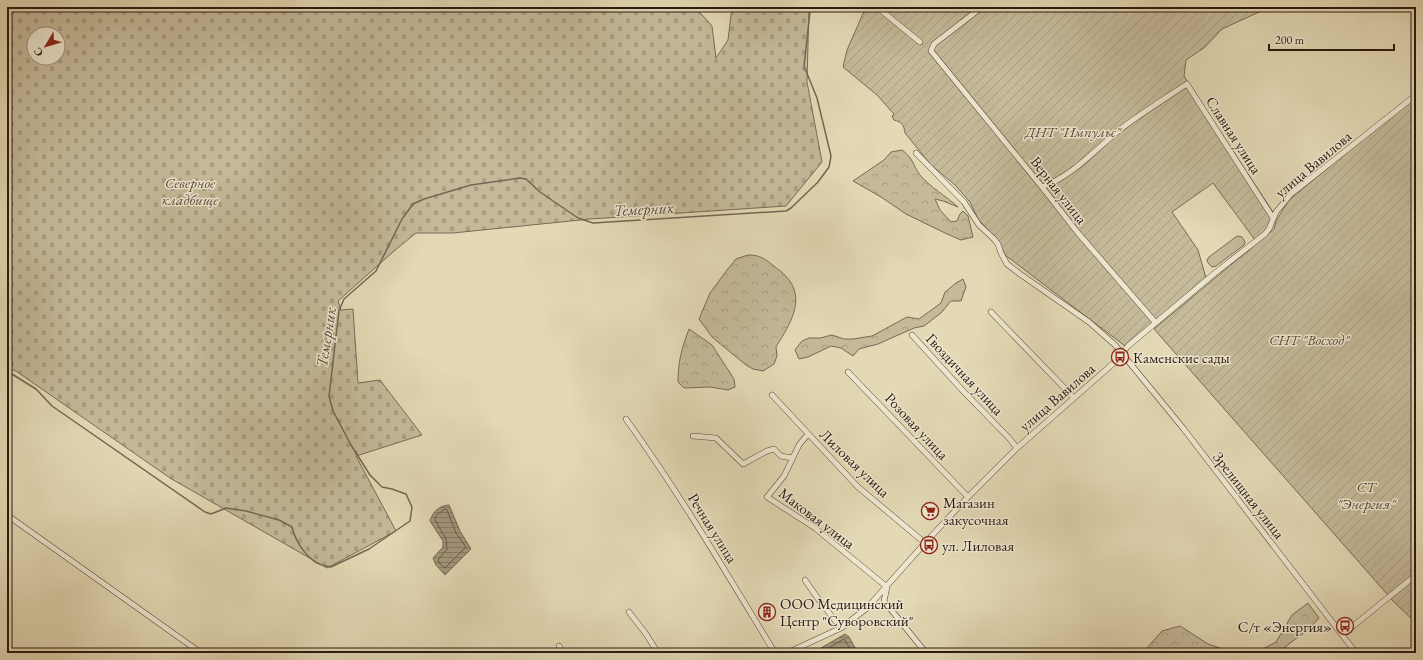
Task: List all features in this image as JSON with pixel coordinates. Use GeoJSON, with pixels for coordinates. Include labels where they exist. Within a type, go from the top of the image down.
{"type":"FeatureCollection","features":[{"type":"Feature","properties":{"kind":"street"},"geometry":{"type":"LineString","coordinates":[[877,7],[920,42]]}},
{"type":"Feature","properties":{"kind":"street","name":"Верная улица"},"geometry":{"type":"LineString","coordinates":[[982,7],[934,44],[931,51],[1078,233],[1155,322]]}},
{"type":"Feature","properties":{"kind":"street","name":"Славная улица"},"geometry":{"type":"LineString","coordinates":[[1042,187],[1061,178],[1119,130],[1187,84],[1273,218]]}},
{"type":"Feature","properties":{"kind":"street","name":"улица Вавилова"},"geometry":{"type":"LineString","coordinates":[[787,653],[841,628],[868,608],[968,497],[1018,448],[1116,361],[1128,346],[1155,322],[1265,234],[1284,201],[1291,194],[1416,95]]}},
{"type":"Feature","properties":{"kind":"street","name":"Зрелищная улица"},"geometry":{"type":"LineString","coordinates":[[916,153],[964,202],[980,225],[998,244],[1007,264],[1089,322],[1122,353],[1183,428],[1356,653]]}},
{"type":"Feature","properties":{"kind":"street"},"geometry":{"type":"LineString","coordinates":[[991,312],[1074,398]]}},
{"type":"Feature","properties":{"kind":"street","name":"Гвоздичная улица"},"geometry":{"type":"LineString","coordinates":[[912,334],[964,392],[1018,448]]}},
{"type":"Feature","properties":{"kind":"street","name":"Розовая улица"},"geometry":{"type":"LineString","coordinates":[[848,372],[968,497]]}},
{"type":"Feature","properties":{"kind":"street","name":"Лиловая улица"},"geometry":{"type":"LineString","coordinates":[[772,395],[858,487],[925,543]]}},
{"type":"Feature","properties":{"kind":"street","name":"Речная улица"},"geometry":{"type":"LineString","coordinates":[[626,419],[660,468],[742,597],[775,653]]}},
{"type":"Feature","properties":{"kind":"street","name":"Маковая улица"},"geometry":{"type":"LineString","coordinates":[[808,434],[799,445],[784,476],[767,497],[815,528],[887,587]]}},
{"type":"Feature","properties":{"kind":"street"},"geometry":{"type":"LineString","coordinates":[[692,436],[716,438],[743,464],[766,450],[774,448],[781,456],[792,458]]}},
{"type":"Feature","properties":{"kind":"street"},"geometry":{"type":"LineString","coordinates":[[7,515],[201,653]]}},
{"type":"Feature","properties":{"kind":"street"},"geometry":{"type":"LineString","coordinates":[[1342,635],[1416,575]]}},
{"type":"Feature","properties":{"kind":"street"},"geometry":{"type":"LineString","coordinates":[[805,580],[841,628]]}},
{"type":"Feature","properties":{"kind":"street"},"geometry":{"type":"LineString","coordinates":[[887,587],[884,601],[926,653]]}},
{"type":"Feature","properties":{"kind":"street"},"geometry":{"type":"LineString","coordinates":[[629,612],[658,653]]}},
{"type":"Feature","properties":{"kind":"street"},"geometry":{"type":"LineString","coordinates":[[559,646],[563,653]]}},
{"type":"Feature","properties":{"kind":"green space","name":"Северное кладбище"},"geometry":{"type":"Polygon","coordinates":[[[7,7],[695,7],[712,26],[716,58],[728,40],[732,7],[809,7],[807,82],[822,162],[786,206],[590,219],[453,233],[416,233],[338,301],[341,310],[353,309],[358,383],[380,380],[422,435],[356,456],[396,531],[327,568],[170,478],[16,371],[7,368],[7,7]]]}},
{"type":"Feature","properties":{"kind":"green space","name":"ДНТ \"Импульс\""},"geometry":{"type":"Polygon","coordinates":[[[866,7],[1270,7],[1222,29],[1205,47],[1186,60],[1184,76],[1275,215],[1271,228],[1255,240],[1213,183],[1172,212],[1198,250],[1206,278],[1125,346],[1005,255],[999,242],[978,219],[970,202],[954,184],[931,165],[905,133],[902,124],[894,120],[892,116],[894,114],[877,95],[843,67],[847,50],[866,7]]]}},
{"type":"Feature","properties":{"kind":"green space","name":"СНТ \"Восход\""},"geometry":{"type":"Polygon","coordinates":[[[1416,96],[1416,623],[1394,602],[1154,329],[1274,229],[1276,221],[1289,200],[1416,96]]]}},
{"type":"Feature","properties":{"kind":"green space"},"geometry":{"type":"Polygon","coordinates":[[[902,150],[909,156],[924,180],[958,207],[935,199],[940,210],[951,222],[957,221],[963,211],[968,216],[973,237],[961,240],[945,233],[906,214],[881,197],[853,181],[884,160],[891,152],[902,150]]]}},
{"type":"Feature","properties":{"kind":"green space"},"geometry":{"type":"Polygon","coordinates":[[[1237,236],[1242,237],[1245,242],[1244,245],[1216,266],[1212,267],[1207,260],[1209,257],[1237,236]]]}},
{"type":"Feature","properties":{"kind":"green space"},"geometry":{"type":"Polygon","coordinates":[[[748,255],[763,258],[786,276],[795,295],[793,315],[776,347],[777,356],[774,364],[763,371],[753,369],[746,365],[712,337],[699,319],[710,293],[727,270],[736,259],[748,255]]]}},
{"type":"Feature","properties":{"kind":"green space"},"geometry":{"type":"Polygon","coordinates":[[[963,279],[966,287],[961,301],[951,301],[941,313],[924,326],[914,328],[878,344],[859,349],[853,356],[841,348],[831,346],[808,357],[799,359],[795,350],[802,341],[809,338],[820,338],[832,335],[844,339],[853,339],[872,336],[907,317],[919,319],[941,303],[945,292],[963,279]]]}},
{"type":"Feature","properties":{"kind":"green space"},"geometry":{"type":"Polygon","coordinates":[[[689,329],[712,345],[734,379],[735,387],[728,390],[710,387],[684,388],[678,382],[681,355],[689,329]]]}},
{"type":"Feature","properties":{"kind":"green space"},"geometry":{"type":"Polygon","coordinates":[[[1308,603],[1319,618],[1309,629],[1277,653],[1255,653],[1276,642],[1292,615],[1308,603]]]}},
{"type":"Feature","properties":{"kind":"green space"},"geometry":{"type":"Polygon","coordinates":[[[1180,626],[1208,644],[1235,653],[1148,653],[1147,648],[1162,631],[1180,626]]]}},
{"type":"Feature","properties":{"kind":"water"},"geometry":{"type":"Polygon","coordinates":[[[449,505],[460,531],[471,549],[445,575],[436,565],[433,558],[443,547],[443,541],[430,521],[433,514],[437,510],[449,505]]]}},
{"type":"Feature","properties":{"kind":"water"},"geometry":{"type":"Polygon","coordinates":[[[845,634],[849,637],[858,653],[820,653],[821,648],[845,634]]]}},
{"type":"Feature","properties":{"kind":"waterway","name":"Темерник"},"geometry":{"type":"LineString","coordinates":[[7,371],[36,389],[52,406],[205,512],[211,514],[226,508],[246,511],[279,520],[292,527],[300,546],[311,559],[318,564],[331,567],[369,549],[410,521],[412,507],[406,494],[382,487],[370,475],[351,445],[333,411],[329,396],[339,311],[344,299],[376,271],[402,219],[413,204],[424,199],[471,185],[520,178],[526,179],[540,192],[578,218],[593,223],[786,211],[818,182],[829,167],[831,156],[817,98],[804,66],[811,7]]}},
{"type":"Feature","properties":{"kind":"place","name":"Каменские сады"},"geometry":{"type":"Point","coordinates":[1120,357]}},
{"type":"Feature","properties":{"kind":"place","name":"Магазин закусочная"},"geometry":{"type":"Point","coordinates":[930,511]}},
{"type":"Feature","properties":{"kind":"place","name":"ул. Лиловая"},"geometry":{"type":"Point","coordinates":[929,545]}},
{"type":"Feature","properties":{"kind":"place","name":"ООО Медицинский Центр \"Суворовский\""},"geometry":{"type":"Point","coordinates":[767,612]}},
{"type":"Feature","properties":{"kind":"place","name":"С/т «Энергия»"},"geometry":{"type":"Point","coordinates":[1345,626]}},
{"type":"Feature","properties":{"kind":"park label","name":"СТ \"Энергия\""},"geometry":{"type":"Point","coordinates":[1366,494]}}]}
